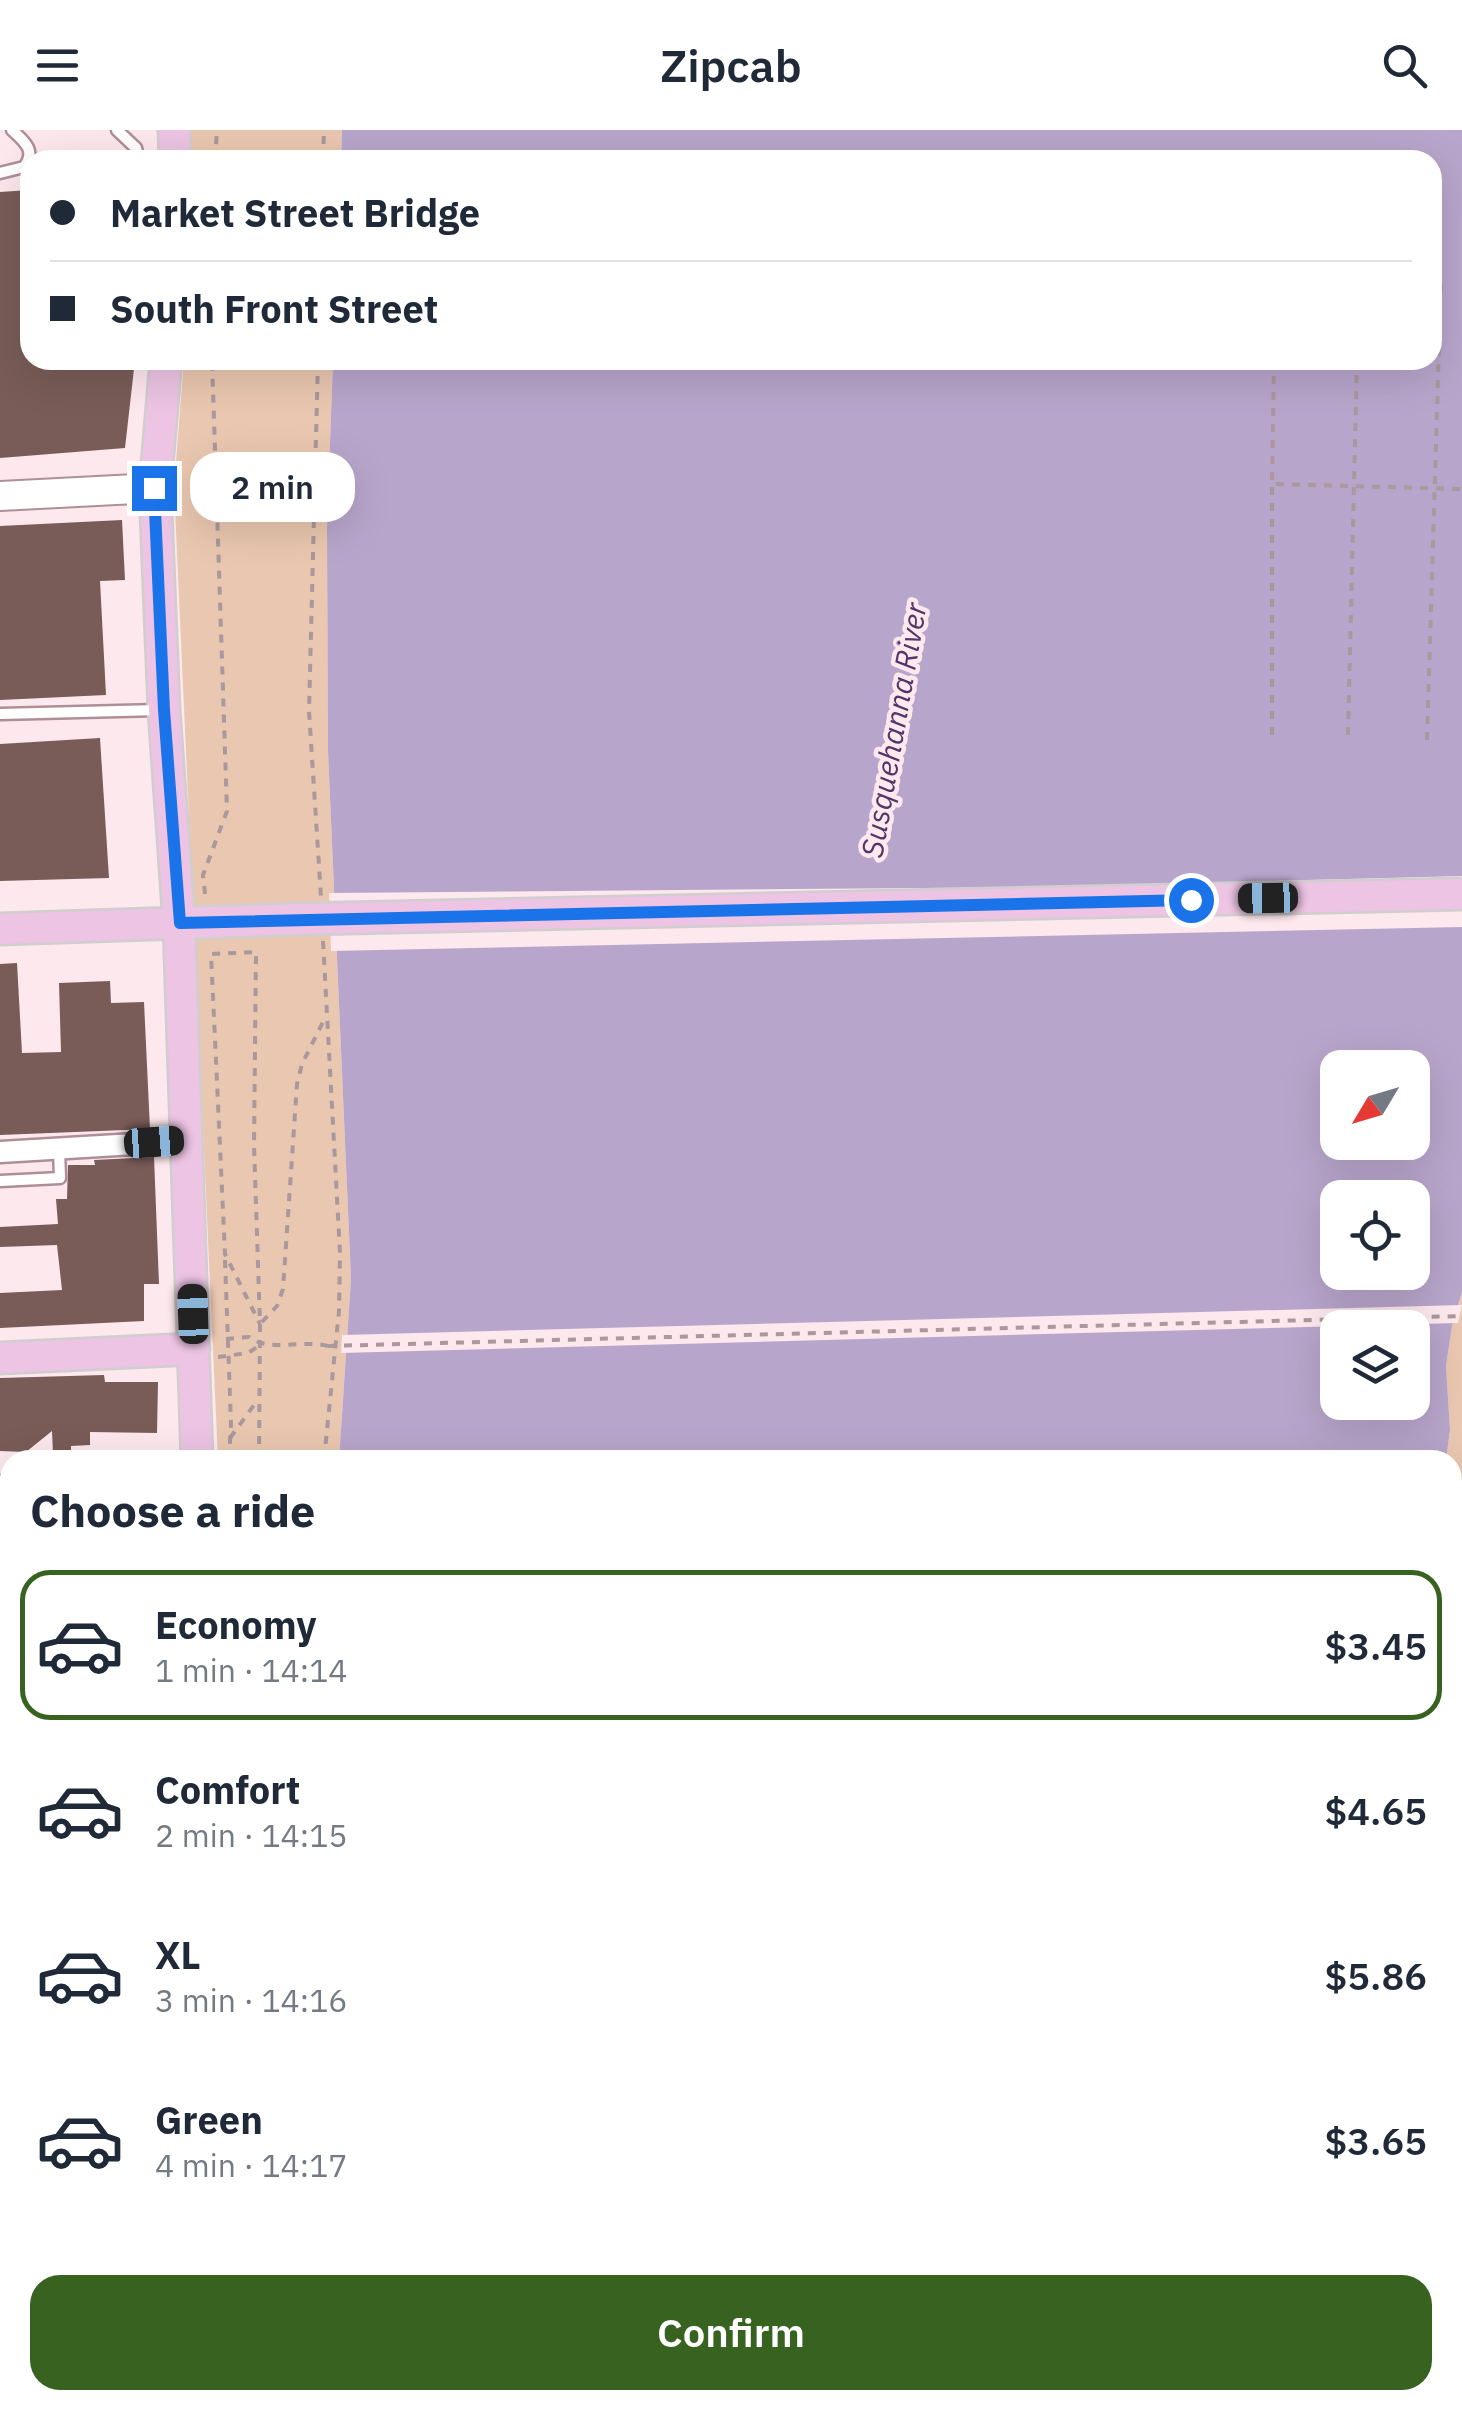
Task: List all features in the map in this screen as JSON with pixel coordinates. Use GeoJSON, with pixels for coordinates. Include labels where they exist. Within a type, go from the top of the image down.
{"type":"FeatureCollection","features":[{"type":"Feature","properties":{"kind":"main road"},"geometry":{"type":"LineString","coordinates":[[165,370],[154,488],[164,710],[180,923],[185,1140],[205,1354],[198,1450]]}},
{"type":"Feature","properties":{"kind":"main road"},"geometry":{"type":"LineString","coordinates":[[0,496],[154,488]]}},
{"type":"Feature","properties":{"kind":"main road"},"geometry":{"type":"LineString","coordinates":[[0,929],[180,923],[311,911],[1462,894]]}},
{"type":"Feature","properties":{"kind":"main road"},"geometry":{"type":"LineString","coordinates":[[0,1358],[205,1354]]}},
{"type":"Feature","properties":{"kind":"street"},"geometry":{"type":"LineString","coordinates":[[0,1152],[185,1140]]}},
{"type":"Feature","properties":{"kind":"lane"},"geometry":{"type":"LineString","coordinates":[[0,131],[13,130],[29,150]]}},
{"type":"Feature","properties":{"kind":"lane"},"geometry":{"type":"LineString","coordinates":[[117,130],[137,150]]}},
{"type":"Feature","properties":{"kind":"lane"},"geometry":{"type":"LineString","coordinates":[[0,714],[164,710]]}},
{"type":"Feature","properties":{"kind":"lane"},"geometry":{"type":"LineString","coordinates":[[0,1181],[60,1178],[58,1148]]}},
{"type":"Feature","properties":{"kind":"path"},"geometry":{"type":"LineString","coordinates":[[206,894],[203,875],[227,811],[212,370]]}},
{"type":"Feature","properties":{"kind":"path"},"geometry":{"type":"LineString","coordinates":[[311,911],[309,711],[318,370]]}},
{"type":"Feature","properties":{"kind":"path"},"geometry":{"type":"LineString","coordinates":[[1272,735],[1274,370]]}},
{"type":"Feature","properties":{"kind":"path"},"geometry":{"type":"LineString","coordinates":[[1348,735],[1357,370]]}},
{"type":"Feature","properties":{"kind":"path"},"geometry":{"type":"LineString","coordinates":[[1427,740],[1439,370]]}},
{"type":"Feature","properties":{"kind":"path"},"geometry":{"type":"LineString","coordinates":[[1272,484],[1462,488]]}},
{"type":"Feature","properties":{"kind":"path"},"geometry":{"type":"LineString","coordinates":[[323,941],[340,1254],[339,1311],[325,1450]]}},
{"type":"Feature","properties":{"kind":"path"},"geometry":{"type":"LineString","coordinates":[[229,1450],[211,954],[256,952],[258,1450]]}},
{"type":"Feature","properties":{"kind":"path"},"geometry":{"type":"LineString","coordinates":[[260,1324],[277,1306],[283,1290],[297,1084],[302,1064],[326,1016]]}},
{"type":"Feature","properties":{"kind":"path"},"geometry":{"type":"LineString","coordinates":[[225,1254],[260,1324]]}},
{"type":"Feature","properties":{"kind":"path"},"geometry":{"type":"LineString","coordinates":[[205,1354],[248,1353],[260,1346],[317,1343],[328,1346],[1462,1316]]}},
{"type":"Feature","properties":{"kind":"path"},"geometry":{"type":"LineString","coordinates":[[226,1340],[250,1337],[260,1346]]}},
{"type":"Feature","properties":{"kind":"path"},"geometry":{"type":"LineString","coordinates":[[230,1438],[258,1399]]}},
{"type":"Feature","properties":{"kind":"path"},"geometry":{"type":"LineString","coordinates":[[1462,1806],[1462,1862]]}},
{"type":"Feature","properties":{"kind":"shaded area"},"geometry":{"type":"Polygon","coordinates":[[[189,130],[342,130],[341,150],[190,150],[189,130]]]}},
{"type":"Feature","properties":{"kind":"shaded area"},"geometry":{"type":"Polygon","coordinates":[[[183,370],[333,370],[327,527],[328,751],[351,1279],[340,1450],[218,1450],[174,486],[183,370]]]}},
{"type":"Feature","properties":{"kind":"shaded area"},"geometry":{"type":"Polygon","coordinates":[[[1462,1292],[1462,1450],[1447,1450],[1446,1366],[1462,1292]]]}},
{"type":"Feature","properties":{"kind":"water","name":"Susquehanna River"},"geometry":{"type":"Polygon","coordinates":[[[342,130],[1462,130],[1462,1292],[1446,1366],[1447,1450],[340,1450],[351,1279],[328,751],[327,527],[333,370],[1442,370],[1442,150],[341,150],[342,130]]]}},
{"type":"Feature","properties":{"kind":"pier"},"geometry":{"type":"Polygon","coordinates":[[[1462,876],[1462,927],[331,951],[329,893],[1045,887],[1462,876]]]}},
{"type":"Feature","properties":{"kind":"pier"},"geometry":{"type":"Polygon","coordinates":[[[1462,1305],[1458,1323],[1430,1324],[1430,1310],[1320,1310],[1320,1327],[341,1353],[342,1335],[1462,1305]]]}},
{"type":"Feature","properties":{"kind":"building"},"geometry":{"type":"Polygon","coordinates":[[[20,191],[20,370],[134,370],[125,448],[0,458],[0,192],[20,191]]]}},
{"type":"Feature","properties":{"kind":"building"},"geometry":{"type":"Polygon","coordinates":[[[122,520],[125,580],[100,581],[106,695],[0,700],[0,526],[122,520]]]}},
{"type":"Feature","properties":{"kind":"building"},"geometry":{"type":"Polygon","coordinates":[[[100,738],[109,878],[0,881],[0,744],[100,738]]]}},
{"type":"Feature","properties":{"kind":"building"},"geometry":{"type":"Polygon","coordinates":[[[17,963],[22,1053],[61,1052],[59,983],[110,981],[111,1003],[144,1002],[150,1129],[0,1135],[0,964],[17,963]]]}},
{"type":"Feature","properties":{"kind":"building"},"geometry":{"type":"Polygon","coordinates":[[[154,1157],[159,1284],[144,1284],[144,1321],[0,1328],[0,1293],[62,1290],[57,1245],[0,1247],[0,1227],[58,1224],[56,1199],[67,1199],[68,1165],[154,1157]]]}},
{"type":"Feature","properties":{"kind":"building"},"geometry":{"type":"Polygon","coordinates":[[[104,1375],[105,1382],[158,1382],[157,1433],[90,1432],[90,1445],[53,1450],[52,1431],[28,1450],[0,1450],[0,1378],[104,1375]]]}},
{"type":"Feature","properties":{"kind":"route"},"geometry":{"type":"LineString","coordinates":[[154,488],[164,710],[180,923],[1191,900]]}}]}
